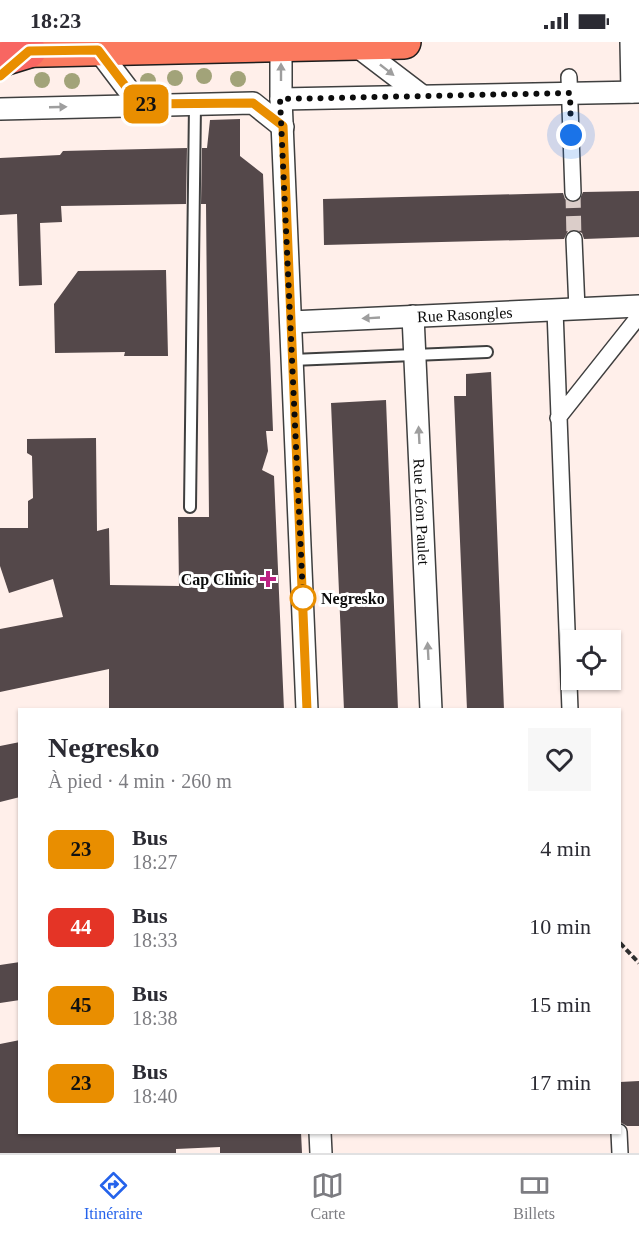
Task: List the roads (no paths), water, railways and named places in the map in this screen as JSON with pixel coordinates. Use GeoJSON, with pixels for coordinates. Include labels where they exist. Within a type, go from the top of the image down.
{"type":"FeatureCollection","features":[{"type":"Feature","properties":{"kind":"main road"},"geometry":{"type":"LineString","coordinates":[[0,76],[10,49],[98,50],[404,42]]}},
{"type":"Feature","properties":{"kind":"street"},"geometry":{"type":"LineString","coordinates":[[280,99],[421,95],[569,85],[635,92],[631,42]]}},
{"type":"Feature","properties":{"kind":"street"},"geometry":{"type":"LineString","coordinates":[[265,44],[280,99],[283,126],[308,708]]}},
{"type":"Feature","properties":{"kind":"street"},"geometry":{"type":"LineString","coordinates":[[354,44],[421,95]]}},
{"type":"Feature","properties":{"kind":"street"},"geometry":{"type":"LineString","coordinates":[[98,50],[139,104]]}},
{"type":"Feature","properties":{"kind":"street"},"geometry":{"type":"LineString","coordinates":[[569,85],[573,193]]}},
{"type":"Feature","properties":{"kind":"street"},"geometry":{"type":"LineString","coordinates":[[0,109],[253,103],[283,126]]}},
{"type":"Feature","properties":{"kind":"street"},"geometry":{"type":"LineString","coordinates":[[574,239],[577,309]]}},
{"type":"Feature","properties":{"kind":"street","name":"Rue Rasongles"},"geometry":{"type":"LineString","coordinates":[[291,322],[639,306]]}},
{"type":"Feature","properties":{"kind":"street"},"geometry":{"type":"LineString","coordinates":[[555,310],[570,708]]}},
{"type":"Feature","properties":{"kind":"street","name":"Rue Léon Paulet"},"geometry":{"type":"LineString","coordinates":[[413,316],[431,708]]}},
{"type":"Feature","properties":{"kind":"street"},"geometry":{"type":"LineString","coordinates":[[558,418],[639,316]]}},
{"type":"Feature","properties":{"kind":"street"},"geometry":{"type":"LineString","coordinates":[[320,1134],[321,1153]]}},
{"type":"Feature","properties":{"kind":"street"},"geometry":{"type":"LineString","coordinates":[[619,1134],[620,1153]]}},
{"type":"Feature","properties":{"kind":"lane"},"geometry":{"type":"LineString","coordinates":[[190,507],[195,104]]}},
{"type":"Feature","properties":{"kind":"lane"},"geometry":{"type":"LineString","coordinates":[[292,360],[487,352]]}},
{"type":"Feature","properties":{"kind":"tunnel"},"geometry":{"type":"LineString","coordinates":[[573,193],[574,239]]}},
{"type":"Feature","properties":{"kind":"place","name":"Cap Clinic"},"geometry":{"type":"Point","coordinates":[268,579]}},
{"type":"Feature","properties":{"kind":"place","name":"Negresko"},"geometry":{"type":"Point","coordinates":[303,598]}}]}
